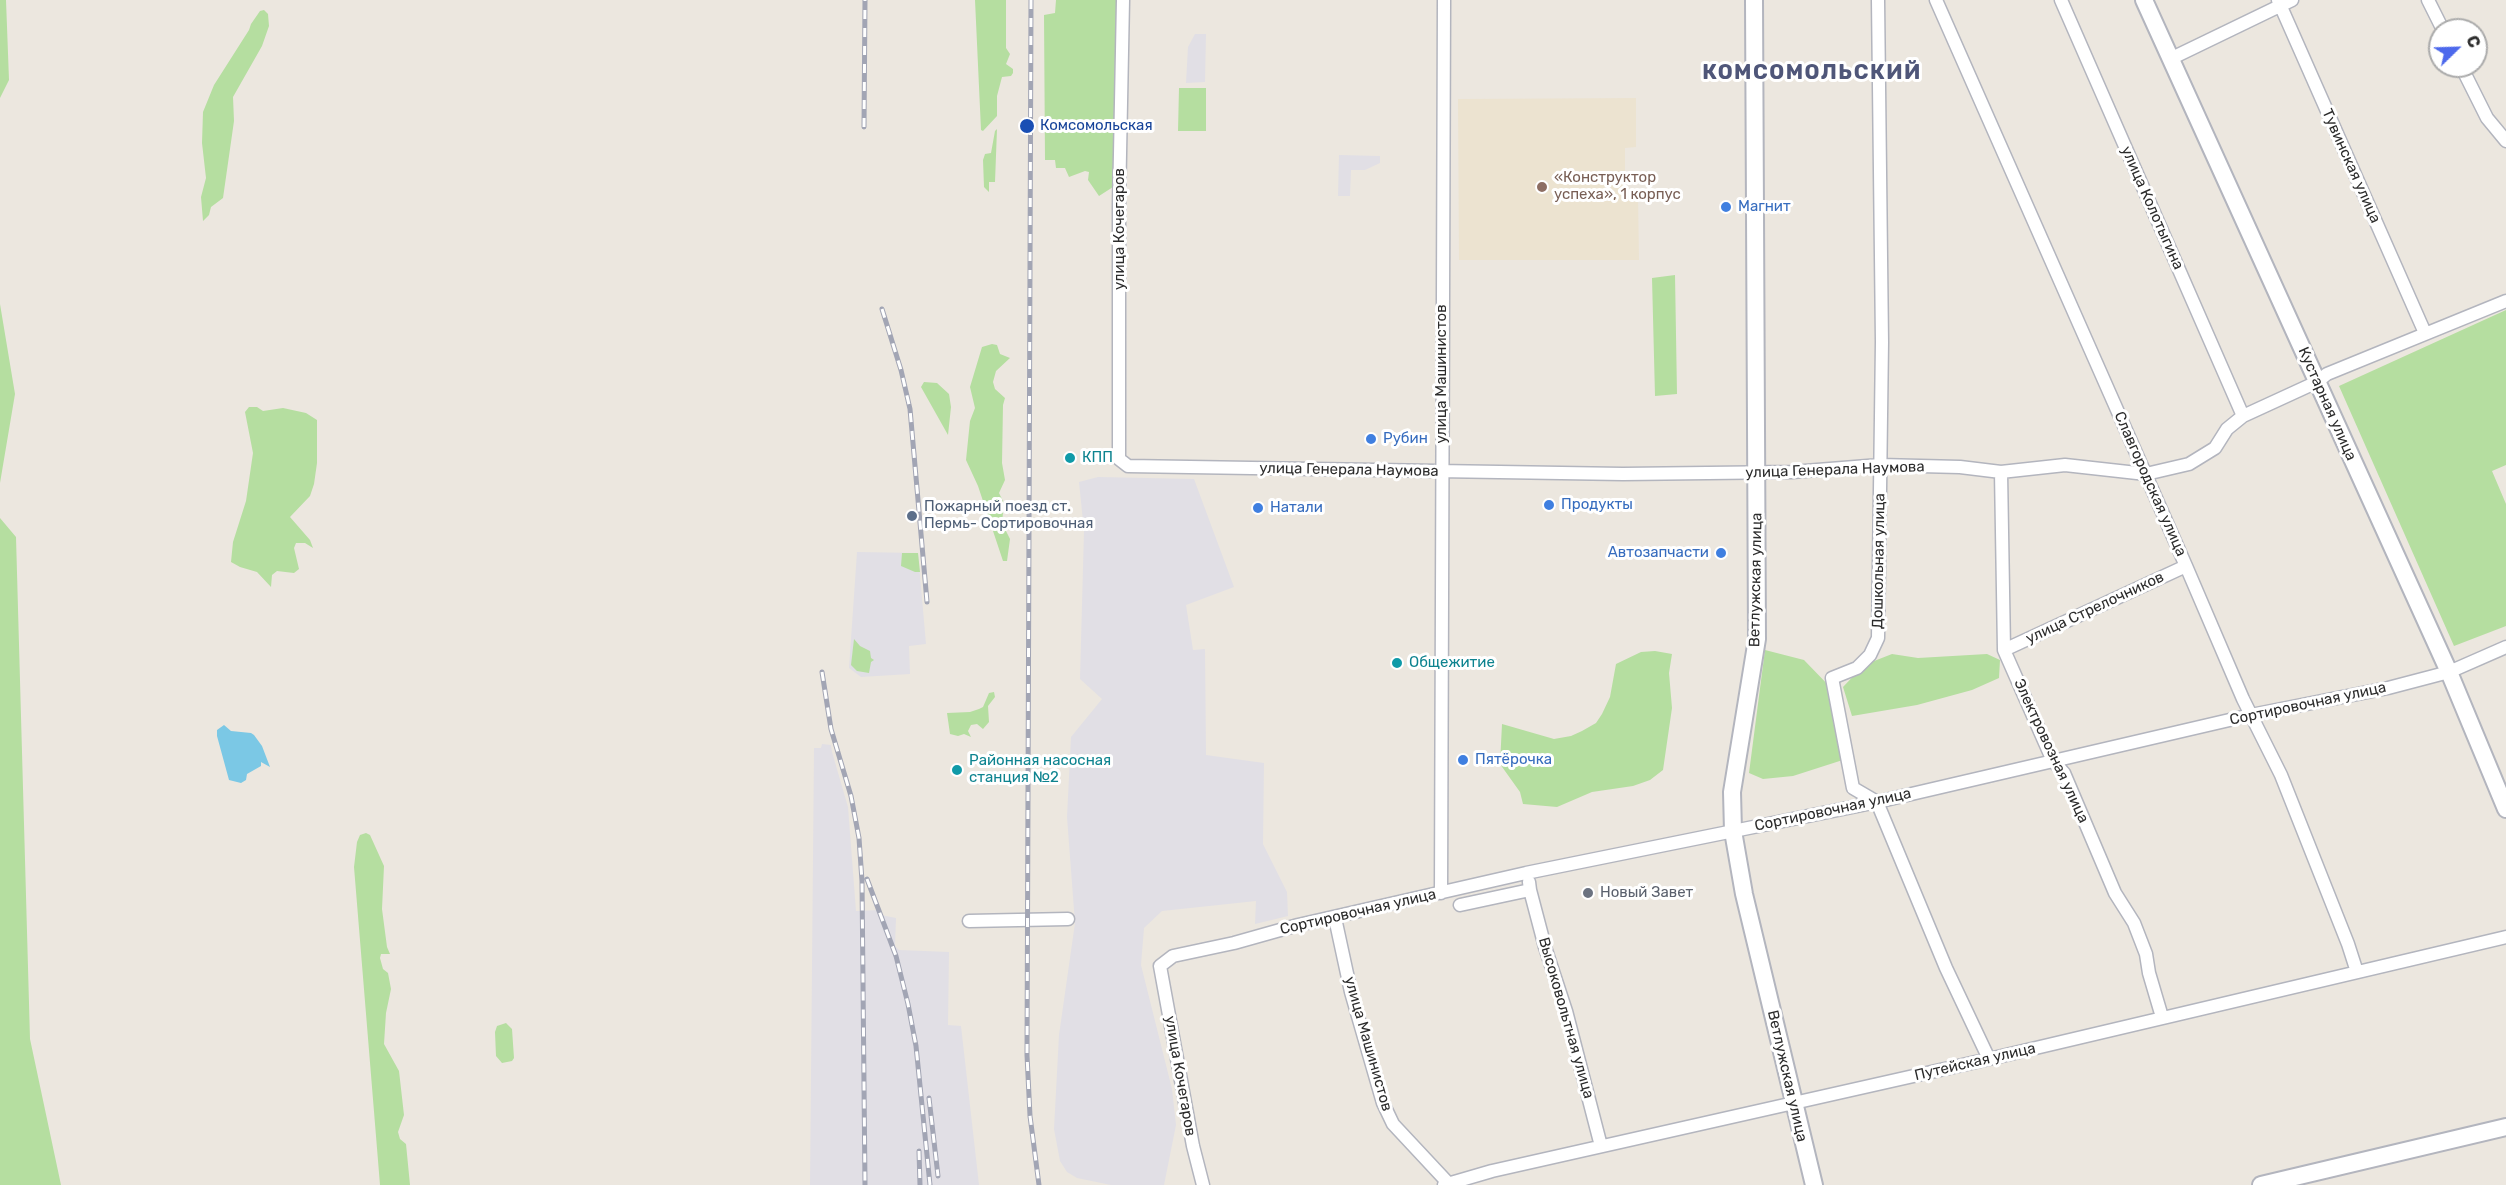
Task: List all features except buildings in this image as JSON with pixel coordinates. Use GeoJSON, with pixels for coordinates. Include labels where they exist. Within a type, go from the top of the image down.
{"type":"FeatureCollection","features":[{"type":"Feature","properties":{"kind":"main road","name":"Ветлужская улица"},"geometry":{"type":"LineString","coordinates":[[1754,0],[1757,639],[1732,792],[1733,831],[1744,894],[1814,1185]]}},
{"type":"Feature","properties":{"kind":"main road","name":"Кустарная улица"},"geometry":{"type":"LineString","coordinates":[[2144,0],[2449,672],[2499,775],[2506,809]]}},
{"type":"Feature","properties":{"kind":"main road"},"geometry":{"type":"LineString","coordinates":[[2261,1185],[2506,1127]]}},
{"type":"Feature","properties":{"kind":"street","name":"улица Кочегаров"},"geometry":{"type":"LineString","coordinates":[[1119,459],[1119,205],[1123,0]]}},
{"type":"Feature","properties":{"kind":"street","name":"улица Машинистов"},"geometry":{"type":"LineString","coordinates":[[1441,893],[1444,0]]}},
{"type":"Feature","properties":{"kind":"street","name":"Дошкольная улица"},"geometry":{"type":"LineString","coordinates":[[1877,802],[1853,788],[1832,678],[1857,668],[1870,656],[1878,638],[1882,342],[1878,0]]}},
{"type":"Feature","properties":{"kind":"street","name":"Славгородская улица"},"geometry":{"type":"LineString","coordinates":[[1936,0],[2251,715],[2281,775],[2348,944],[2356,972]]}},
{"type":"Feature","properties":{"kind":"street","name":"улица Колотыгина"},"geometry":{"type":"LineString","coordinates":[[2061,0],[2243,416]]}},
{"type":"Feature","properties":{"kind":"street"},"geometry":{"type":"LineString","coordinates":[[2170,59],[2279,3],[2292,0]]}},
{"type":"Feature","properties":{"kind":"street"},"geometry":{"type":"LineString","coordinates":[[2428,0],[2437,18]]}},
{"type":"Feature","properties":{"kind":"street","name":"Тувинская улица"},"geometry":{"type":"LineString","coordinates":[[2279,3],[2425,333]]}},
{"type":"Feature","properties":{"kind":"street"},"geometry":{"type":"LineString","coordinates":[[2467,78],[2487,118],[2506,141]]}},
{"type":"Feature","properties":{"kind":"street","name":"улица Генерала Наумова"},"geometry":{"type":"LineString","coordinates":[[1119,459],[1128,466],[1443,472],[1758,473],[1880,465],[1960,467],[2001,472],[2065,465],[2146,474],[2189,464],[2215,448],[2227,429],[2243,416],[2317,382],[2326,374],[2506,301]]}},
{"type":"Feature","properties":{"kind":"street","name":"Электровозная улица"},"geometry":{"type":"LineString","coordinates":[[2001,472],[2004,650],[2053,761],[2064,773],[2115,893],[2134,923],[2146,954],[2162,1017]]}},
{"type":"Feature","properties":{"kind":"street","name":"улица Стрелочников"},"geometry":{"type":"LineString","coordinates":[[2004,650],[2186,566]]}},
{"type":"Feature","properties":{"kind":"street","name":"Сортировочная улица"},"geometry":{"type":"LineString","coordinates":[[1160,966],[1173,956],[1526,873],[1877,802],[2251,715],[2388,688],[2449,672],[2506,647]]}},
{"type":"Feature","properties":{"kind":"street"},"geometry":{"type":"LineString","coordinates":[[1877,802],[1946,968],[1989,1059]]}},
{"type":"Feature","properties":{"kind":"street","name":"Высоковольтная улица"},"geometry":{"type":"LineString","coordinates":[[1526,873],[1545,947],[1566,1011],[1601,1146]]}},
{"type":"Feature","properties":{"kind":"street"},"geometry":{"type":"LineString","coordinates":[[1460,905],[1530,890]]}},
{"type":"Feature","properties":{"kind":"street","name":"улица Машинистов"},"geometry":{"type":"LineString","coordinates":[[1335,918],[1351,992],[1383,1103],[1393,1124],[1448,1185]]}},
{"type":"Feature","properties":{"kind":"street"},"geometry":{"type":"LineString","coordinates":[[969,921],[1068,919]]}},
{"type":"Feature","properties":{"kind":"street","name":"Путейская улица"},"geometry":{"type":"LineString","coordinates":[[1448,1185],[1492,1171],[1989,1059],[2506,937]]}},
{"type":"Feature","properties":{"kind":"street","name":"улица Кочегаров"},"geometry":{"type":"LineString","coordinates":[[1160,966],[1192,1146],[1203,1185]]}},
{"type":"Feature","properties":{"kind":"shaded area"},"geometry":{"type":"Polygon","coordinates":[[[1195,34],[1206,34],[1205,82],[1186,83],[1188,47],[1195,34]]]}},
{"type":"Feature","properties":{"kind":"shaded area","name":"«Конструктор успеха», 1 корпус"},"geometry":{"type":"Polygon","coordinates":[[[1636,98],[1636,147],[1625,148],[1625,196],[1638,196],[1639,260],[1459,260],[1458,99],[1636,98]]]}},
{"type":"Feature","properties":{"kind":"shaded area"},"geometry":{"type":"Polygon","coordinates":[[[1339,155],[1380,156],[1380,163],[1365,170],[1351,170],[1350,196],[1338,196],[1339,155]]]}},
{"type":"Feature","properties":{"kind":"shaded area"},"geometry":{"type":"Polygon","coordinates":[[[1098,477],[1194,479],[1234,587],[1186,605],[1193,650],[1205,649],[1206,755],[1264,763],[1263,844],[1287,892],[1288,916],[1255,924],[1256,901],[1162,911],[1144,928],[1141,965],[1172,1089],[1176,1125],[1164,1185],[1111,1185],[1077,1178],[1067,1172],[1060,1161],[1054,1129],[1059,1035],[1075,923],[1067,817],[1071,737],[1102,699],[1080,679],[1084,531],[1079,482],[1098,477]]]}},
{"type":"Feature","properties":{"kind":"shaded area"},"geometry":{"type":"Polygon","coordinates":[[[857,552],[918,553],[926,644],[909,646],[910,674],[861,677],[849,668],[857,552]]]}},
{"type":"Feature","properties":{"kind":"shaded area"},"geometry":{"type":"Polygon","coordinates":[[[822,744],[831,745],[848,807],[856,911],[881,910],[881,915],[896,918],[895,946],[899,950],[949,952],[948,1025],[961,1026],[979,1185],[810,1185],[814,748],[821,748],[822,744]]]}},
{"type":"Feature","properties":{"kind":"green space"},"geometry":{"type":"Polygon","coordinates":[[[0,0],[6,0],[9,80],[0,98],[0,0]]]}},
{"type":"Feature","properties":{"kind":"green space"},"geometry":{"type":"Polygon","coordinates":[[[975,0],[1006,0],[1006,48],[1010,54],[1006,64],[1013,69],[1011,76],[1002,77],[997,96],[997,116],[983,131],[981,130],[975,0]]]}},
{"type":"Feature","properties":{"kind":"green space"},"geometry":{"type":"Polygon","coordinates":[[[1056,0],[1118,0],[1113,187],[1099,196],[1088,180],[1089,172],[1085,171],[1069,177],[1065,168],[1056,168],[1055,160],[1045,160],[1044,15],[1055,13],[1056,0]]]}},
{"type":"Feature","properties":{"kind":"green space"},"geometry":{"type":"Polygon","coordinates":[[[264,10],[268,14],[269,26],[262,46],[233,97],[234,121],[223,198],[211,207],[209,215],[203,221],[201,197],[206,178],[202,143],[203,112],[214,85],[251,24],[260,11],[264,10]]]}},
{"type":"Feature","properties":{"kind":"green space"},"geometry":{"type":"Polygon","coordinates":[[[1179,88],[1206,88],[1206,131],[1178,131],[1179,88]]]}},
{"type":"Feature","properties":{"kind":"green space"},"geometry":{"type":"Polygon","coordinates":[[[997,129],[995,182],[989,182],[989,192],[984,187],[983,160],[985,154],[991,153],[997,129]]]}},
{"type":"Feature","properties":{"kind":"green space"},"geometry":{"type":"Polygon","coordinates":[[[1675,275],[1677,394],[1655,396],[1652,278],[1675,275]]]}},
{"type":"Feature","properties":{"kind":"green space"},"geometry":{"type":"Polygon","coordinates":[[[0,304],[15,394],[0,483],[0,304]]]}},
{"type":"Feature","properties":{"kind":"green space"},"geometry":{"type":"Polygon","coordinates":[[[2506,310],[2506,465],[2492,471],[2506,504],[2506,626],[2454,646],[2339,386],[2506,310]]]}},
{"type":"Feature","properties":{"kind":"green space"},"geometry":{"type":"Polygon","coordinates":[[[997,345],[1000,354],[1010,358],[996,371],[993,382],[995,389],[1005,398],[1002,463],[1005,480],[999,493],[1004,503],[1002,523],[1010,539],[1007,561],[1003,561],[978,486],[966,460],[970,421],[975,408],[970,387],[982,347],[997,345]]]}},
{"type":"Feature","properties":{"kind":"green space"},"geometry":{"type":"Polygon","coordinates":[[[924,382],[937,383],[949,394],[951,407],[948,435],[921,387],[924,382]]]}},
{"type":"Feature","properties":{"kind":"green space"},"geometry":{"type":"Polygon","coordinates":[[[249,407],[257,407],[263,411],[283,408],[306,413],[317,420],[317,463],[314,484],[310,496],[290,517],[310,540],[313,548],[305,543],[296,543],[294,548],[299,569],[294,573],[277,571],[272,575],[271,587],[257,572],[231,562],[233,542],[246,501],[253,453],[245,412],[249,407]]]}},
{"type":"Feature","properties":{"kind":"green space"},"geometry":{"type":"Polygon","coordinates":[[[0,518],[16,537],[30,1039],[61,1185],[0,1185],[0,518]]]}},
{"type":"Feature","properties":{"kind":"green space"},"geometry":{"type":"Polygon","coordinates":[[[902,553],[918,553],[920,572],[901,566],[902,553]]]}},
{"type":"Feature","properties":{"kind":"green space"},"geometry":{"type":"Polygon","coordinates":[[[854,639],[860,646],[870,651],[871,658],[874,660],[871,662],[869,673],[857,671],[851,665],[854,639]]]}},
{"type":"Feature","properties":{"kind":"green space"},"geometry":{"type":"Polygon","coordinates":[[[1765,650],[1804,660],[1834,691],[1849,758],[1793,776],[1763,779],[1749,773],[1765,650]]]}},
{"type":"Feature","properties":{"kind":"green space"},"geometry":{"type":"Polygon","coordinates":[[[1655,651],[1672,654],[1669,673],[1672,708],[1663,770],[1650,780],[1633,786],[1592,792],[1557,807],[1523,804],[1520,792],[1500,764],[1502,724],[1554,739],[1582,731],[1596,723],[1602,714],[1610,697],[1616,664],[1641,652],[1655,651]]]}},
{"type":"Feature","properties":{"kind":"green space"},"geometry":{"type":"Polygon","coordinates":[[[1892,654],[1918,658],[1987,654],[2000,660],[1999,678],[1972,690],[1917,705],[1852,716],[1843,687],[1864,665],[1892,654]]]}},
{"type":"Feature","properties":{"kind":"green space"},"geometry":{"type":"Polygon","coordinates":[[[994,692],[995,697],[988,706],[989,722],[983,729],[977,724],[971,725],[968,731],[971,737],[964,734],[958,736],[950,734],[947,713],[970,712],[979,709],[983,707],[989,693],[994,692]]]}},
{"type":"Feature","properties":{"kind":"green space"},"geometry":{"type":"Polygon","coordinates":[[[366,833],[370,835],[384,866],[382,909],[390,954],[381,954],[380,958],[383,969],[388,973],[391,989],[386,1013],[384,1044],[399,1071],[404,1115],[398,1132],[400,1139],[406,1144],[410,1185],[380,1185],[354,867],[357,842],[360,835],[366,833]]]}},
{"type":"Feature","properties":{"kind":"green space"},"geometry":{"type":"Polygon","coordinates":[[[506,1023],[512,1029],[514,1058],[512,1061],[502,1063],[496,1056],[495,1032],[497,1026],[506,1023]]]}},
{"type":"Feature","properties":{"kind":"water"},"geometry":{"type":"Polygon","coordinates":[[[224,725],[231,731],[254,735],[262,746],[270,767],[261,762],[261,766],[247,774],[246,780],[241,783],[229,780],[217,736],[217,730],[224,725]]]}},
{"type":"Feature","properties":{"kind":"railway"},"geometry":{"type":"LineString","coordinates":[[864,127],[865,0]]}},
{"type":"Feature","properties":{"kind":"railway"},"geometry":{"type":"LineString","coordinates":[[1031,0],[1027,1055],[1030,1116],[1039,1185]]}},
{"type":"Feature","properties":{"kind":"railway"},"geometry":{"type":"LineString","coordinates":[[882,309],[901,370],[910,409],[927,602]]}},
{"type":"Feature","properties":{"kind":"railway"},"geometry":{"type":"LineString","coordinates":[[822,672],[831,729],[851,796],[859,838],[862,881],[865,1185]]}},
{"type":"Feature","properties":{"kind":"railway"},"geometry":{"type":"LineString","coordinates":[[867,879],[896,956],[908,1004],[916,1046],[930,1185]]}},
{"type":"Feature","properties":{"kind":"railway"},"geometry":{"type":"LineString","coordinates":[[929,1098],[938,1176]]}},
{"type":"Feature","properties":{"kind":"railway"},"geometry":{"type":"LineString","coordinates":[[919,1151],[920,1185]]}},
{"type":"Feature","properties":{"kind":"place","name":"Комсомольская"},"geometry":{"type":"Point","coordinates":[1027,126]}},
{"type":"Feature","properties":{"kind":"place","name":"«Конструктор успеха», 1 корпус"},"geometry":{"type":"Point","coordinates":[1542,187]}},
{"type":"Feature","properties":{"kind":"place","name":"Магнит"},"geometry":{"type":"Point","coordinates":[1726,207]}},
{"type":"Feature","properties":{"kind":"place","name":"Рубин"},"geometry":{"type":"Point","coordinates":[1371,439]}},
{"type":"Feature","properties":{"kind":"place","name":"КПП"},"geometry":{"type":"Point","coordinates":[1070,458]}},
{"type":"Feature","properties":{"kind":"place","name":"Продукты"},"geometry":{"type":"Point","coordinates":[1549,505]}},
{"type":"Feature","properties":{"kind":"place","name":"Натали"},"geometry":{"type":"Point","coordinates":[1258,508]}},
{"type":"Feature","properties":{"kind":"place","name":"Пожарный поезд ст. Пермь- Сортировочная"},"geometry":{"type":"Point","coordinates":[912,516]}},
{"type":"Feature","properties":{"kind":"place","name":"Автозапчасти"},"geometry":{"type":"Point","coordinates":[1721,553]}},
{"type":"Feature","properties":{"kind":"place","name":"Общежитие"},"geometry":{"type":"Point","coordinates":[1397,663]}},
{"type":"Feature","properties":{"kind":"place","name":"Пятёрочка"},"geometry":{"type":"Point","coordinates":[1463,760]}},
{"type":"Feature","properties":{"kind":"place","name":"Районная насосная станция №2"},"geometry":{"type":"Point","coordinates":[957,770]}},
{"type":"Feature","properties":{"kind":"place","name":"Новый Завет"},"geometry":{"type":"Point","coordinates":[1588,893]}},
{"type":"Feature","properties":{"kind":"district","name":"КОМСОМОЛЬСКИЙ"},"geometry":{"type":"Point","coordinates":[1812,73]}}]}
